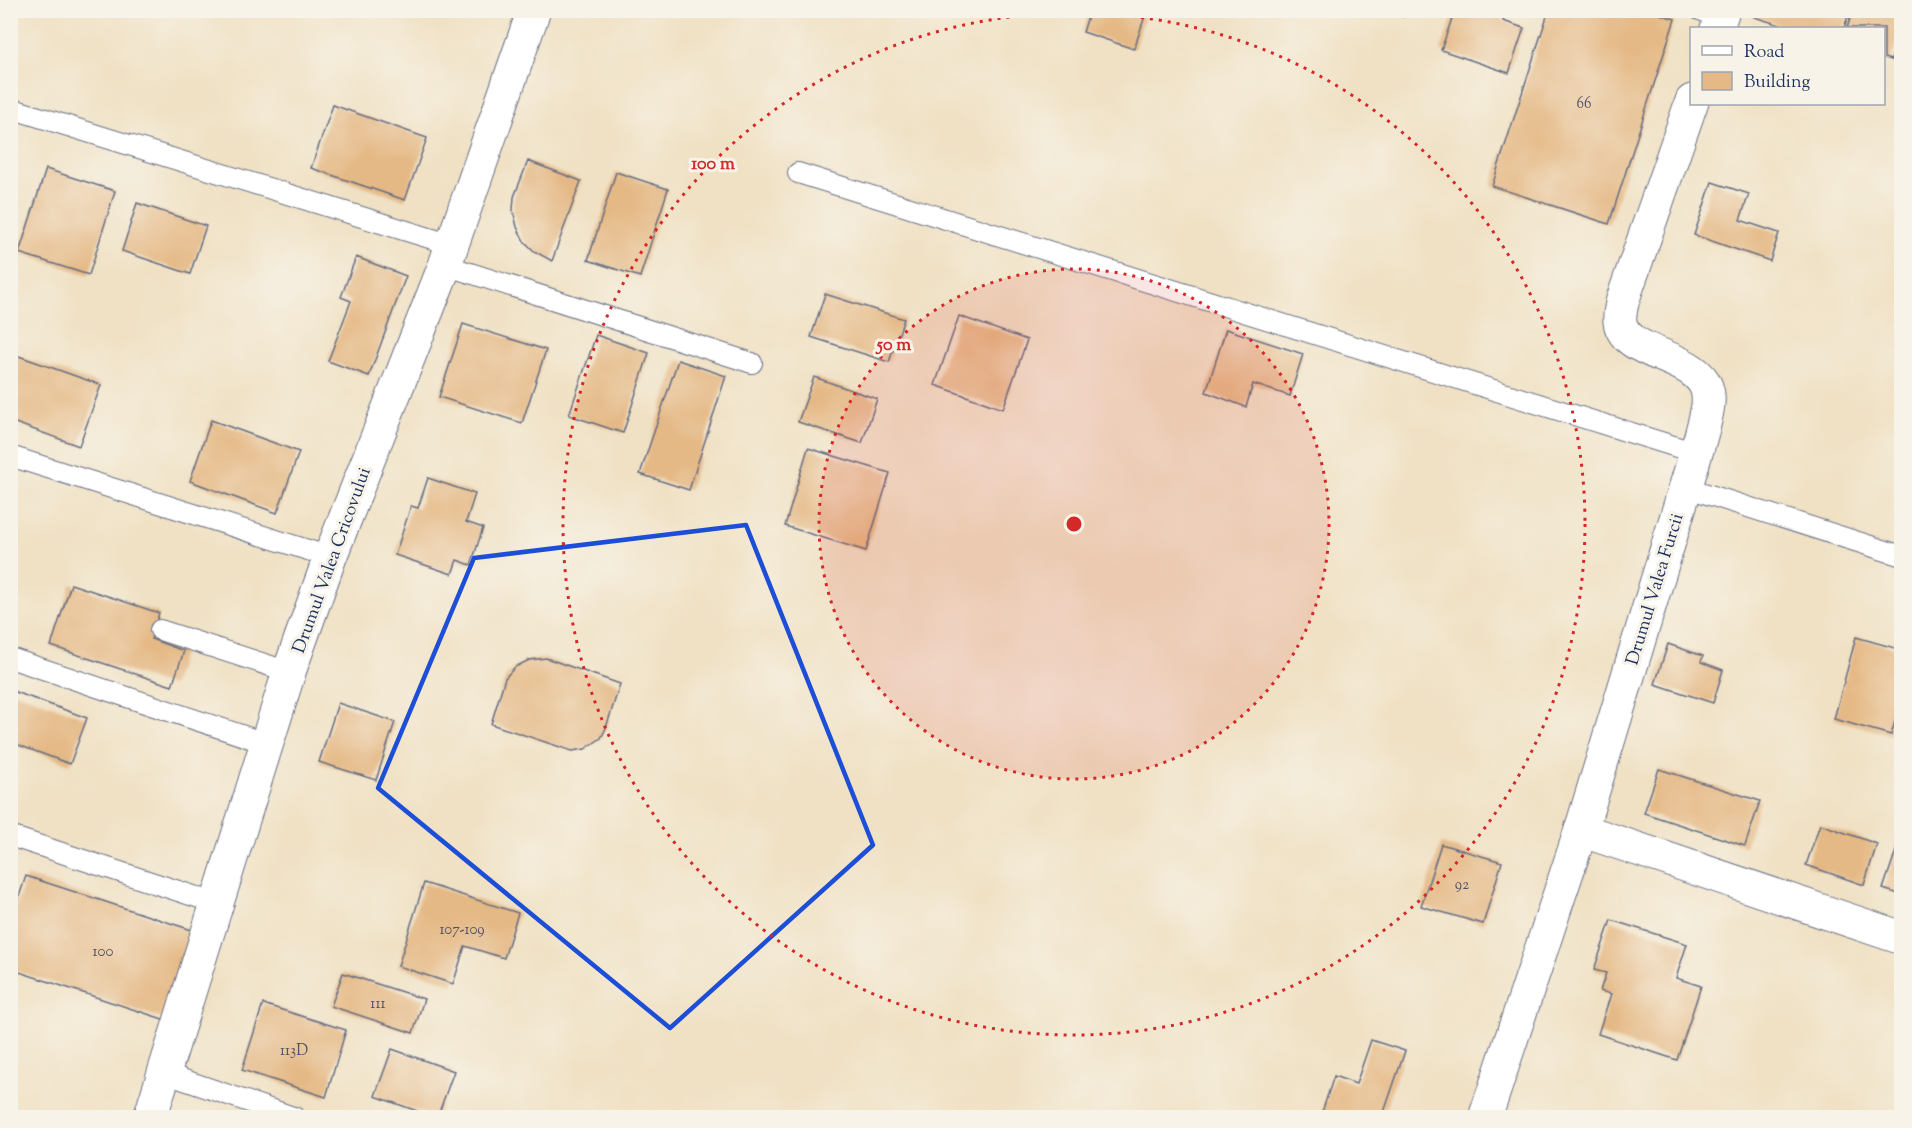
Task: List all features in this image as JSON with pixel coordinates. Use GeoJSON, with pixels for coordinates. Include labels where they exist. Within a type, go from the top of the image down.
{"type":"FeatureCollection","features":[{"type":"Feature","properties":{"kind":"street","name":"Drumul Valea Cricovului"},"geometry":{"type":"LineString","coordinates":[[150,1118],[289,672],[330,557],[449,255],[534,10]]}},
{"type":"Feature","properties":{"kind":"street","name":"Drumul Valea Furcii"},"geometry":{"type":"LineString","coordinates":[[1485,1118],[1581,830],[1696,453],[1709,396],[1706,384],[1688,368],[1632,340],[1624,333],[1620,323],[1620,313],[1691,105]]}},
{"type":"Feature","properties":{"kind":"street"},"geometry":{"type":"LineString","coordinates":[[1581,830],[1902,938]]}},
{"type":"Feature","properties":{"kind":"lane"},"geometry":{"type":"LineString","coordinates":[[10,108],[449,255],[752,363]]}},
{"type":"Feature","properties":{"kind":"lane"},"geometry":{"type":"LineString","coordinates":[[798,173],[1696,453]]}},
{"type":"Feature","properties":{"kind":"lane"},"geometry":{"type":"LineString","coordinates":[[10,456],[330,557]]}},
{"type":"Feature","properties":{"kind":"lane"},"geometry":{"type":"LineString","coordinates":[[1685,487],[1902,556]]}},
{"type":"Feature","properties":{"kind":"lane"},"geometry":{"type":"LineString","coordinates":[[160,630],[289,672]]}},
{"type":"Feature","properties":{"kind":"lane"},"geometry":{"type":"LineString","coordinates":[[10,658],[268,744]]}},
{"type":"Feature","properties":{"kind":"lane"},"geometry":{"type":"LineString","coordinates":[[10,836],[218,904]]}},
{"type":"Feature","properties":{"kind":"lane"},"geometry":{"type":"LineString","coordinates":[[164,1073],[296,1118]]}},
{"type":"Feature","properties":{"kind":"highlighted area"},"geometry":{"type":"Polygon","coordinates":[[[746,525],[873,845],[670,1028],[378,788],[474,558],[746,525]]]}},
{"type":"Feature","properties":{"kind":"building"},"geometry":{"type":"Polygon","coordinates":[[[1090,10],[1147,10],[1134,49],[1083,32],[1090,10]]]}},
{"type":"Feature","properties":{"kind":"building"},"geometry":{"type":"Polygon","coordinates":[[[1386,10],[1405,10],[1403,17],[1386,10]]]}},
{"type":"Feature","properties":{"kind":"building"},"geometry":{"type":"Polygon","coordinates":[[[1455,10],[1506,10],[1503,21],[1524,28],[1509,73],[1441,50],[1455,10]]]}},
{"type":"Feature","properties":{"kind":"building"},"geometry":{"type":"Polygon","coordinates":[[[1549,10],[1648,10],[1675,19],[1609,224],[1492,186],[1549,10]]]}},
{"type":"Feature","properties":{"kind":"building"},"geometry":{"type":"Polygon","coordinates":[[[1756,10],[1850,10],[1844,27],[1787,27],[1754,17],[1756,10]]]}},
{"type":"Feature","properties":{"kind":"building"},"geometry":{"type":"Polygon","coordinates":[[[1853,10],[1902,10],[1902,25],[1891,60],[1885,58],[1885,27],[1847,27],[1853,10]]]}},
{"type":"Feature","properties":{"kind":"building"},"geometry":{"type":"Polygon","coordinates":[[[333,105],[427,138],[405,200],[311,168],[333,105]]]}},
{"type":"Feature","properties":{"kind":"building"},"geometry":{"type":"Polygon","coordinates":[[[528,161],[581,181],[552,261],[534,251],[524,241],[517,227],[513,210],[514,197],[528,161]]]}},
{"type":"Feature","properties":{"kind":"building"},"geometry":{"type":"Polygon","coordinates":[[[46,169],[115,191],[89,275],[19,253],[46,169]]]}},
{"type":"Feature","properties":{"kind":"building"},"geometry":{"type":"Polygon","coordinates":[[[616,172],[668,189],[640,277],[588,260],[616,172]]]}},
{"type":"Feature","properties":{"kind":"building"},"geometry":{"type":"Polygon","coordinates":[[[1712,182],[1749,194],[1740,220],[1779,233],[1770,261],[1694,235],[1712,182]]]}},
{"type":"Feature","properties":{"kind":"building"},"geometry":{"type":"Polygon","coordinates":[[[137,203],[206,226],[190,274],[122,251],[137,203]]]}},
{"type":"Feature","properties":{"kind":"building"},"geometry":{"type":"Polygon","coordinates":[[[356,257],[406,276],[369,376],[328,361],[351,301],[341,297],[356,257]]]}},
{"type":"Feature","properties":{"kind":"building"},"geometry":{"type":"Polygon","coordinates":[[[825,294],[904,319],[889,362],[811,337],[825,294]]]}},
{"type":"Feature","properties":{"kind":"building"},"geometry":{"type":"Polygon","coordinates":[[[959,316],[1027,340],[1003,409],[935,385],[959,316]]]}},
{"type":"Feature","properties":{"kind":"building"},"geometry":{"type":"Polygon","coordinates":[[[463,324],[546,350],[522,423],[439,397],[463,324]]]}},
{"type":"Feature","properties":{"kind":"building"},"geometry":{"type":"Polygon","coordinates":[[[1226,329],[1303,354],[1290,396],[1253,384],[1246,407],[1206,392],[1226,329]]]}},
{"type":"Feature","properties":{"kind":"building"},"geometry":{"type":"Polygon","coordinates":[[[596,335],[649,353],[623,433],[569,415],[596,335]]]}},
{"type":"Feature","properties":{"kind":"building"},"geometry":{"type":"Polygon","coordinates":[[[13,354],[101,385],[79,446],[10,421],[10,362],[13,354]]]}},
{"type":"Feature","properties":{"kind":"building"},"geometry":{"type":"Polygon","coordinates":[[[678,360],[726,376],[689,490],[640,474],[678,360]]]}},
{"type":"Feature","properties":{"kind":"building"},"geometry":{"type":"Polygon","coordinates":[[[814,377],[877,399],[862,443],[798,422],[814,377]]]}},
{"type":"Feature","properties":{"kind":"building"},"geometry":{"type":"Polygon","coordinates":[[[211,420],[299,452],[277,513],[190,481],[211,420]]]}},
{"type":"Feature","properties":{"kind":"building"},"geometry":{"type":"Polygon","coordinates":[[[808,448],[890,473],[866,551],[785,526],[808,448]]]}},
{"type":"Feature","properties":{"kind":"building"},"geometry":{"type":"Polygon","coordinates":[[[428,478],[475,494],[466,522],[483,528],[471,565],[457,560],[452,574],[395,555],[411,506],[418,508],[428,478]]]}},
{"type":"Feature","properties":{"kind":"building"},"geometry":{"type":"Polygon","coordinates":[[[71,584],[159,613],[151,639],[184,651],[172,686],[51,646],[71,584]]]}},
{"type":"Feature","properties":{"kind":"building"},"geometry":{"type":"Polygon","coordinates":[[[1856,637],[1902,650],[1902,697],[1891,735],[1834,719],[1856,637]]]}},
{"type":"Feature","properties":{"kind":"building"},"geometry":{"type":"Polygon","coordinates":[[[1668,644],[1703,656],[1701,662],[1723,670],[1713,703],[1655,684],[1668,644]]]}},
{"type":"Feature","properties":{"kind":"building"},"geometry":{"type":"Polygon","coordinates":[[[546,658],[620,684],[601,738],[585,749],[572,751],[491,724],[505,678],[515,667],[529,660],[546,658]]]}},
{"type":"Feature","properties":{"kind":"building"},"geometry":{"type":"Polygon","coordinates":[[[10,690],[87,718],[70,764],[10,742],[10,690]]]}},
{"type":"Feature","properties":{"kind":"building"},"geometry":{"type":"Polygon","coordinates":[[[338,703],[395,722],[376,780],[319,762],[338,703]]]}},
{"type":"Feature","properties":{"kind":"building"},"geometry":{"type":"Polygon","coordinates":[[[1659,769],[1760,801],[1745,846],[1644,813],[1659,769]]]}},
{"type":"Feature","properties":{"kind":"building"},"geometry":{"type":"Polygon","coordinates":[[[1820,824],[1877,844],[1864,885],[1806,865],[1820,824]]]}},
{"type":"Feature","properties":{"kind":"building"},"geometry":{"type":"Polygon","coordinates":[[[1902,836],[1902,895],[1883,889],[1902,836]]]}},
{"type":"Feature","properties":{"kind":"building"},"geometry":{"type":"Polygon","coordinates":[[[1441,844],[1502,862],[1483,924],[1421,906],[1441,844]]]}},
{"type":"Feature","properties":{"kind":"building"},"geometry":{"type":"Polygon","coordinates":[[[26,876],[201,933],[172,1022],[10,969],[10,923],[26,876]]]}},
{"type":"Feature","properties":{"kind":"building"},"geometry":{"type":"Polygon","coordinates":[[[424,883],[518,913],[504,958],[465,946],[453,984],[398,966],[424,883]]]}},
{"type":"Feature","properties":{"kind":"building"},"geometry":{"type":"Polygon","coordinates":[[[1611,920],[1687,944],[1676,978],[1701,986],[1677,1060],[1598,1034],[1611,994],[1600,991],[1606,973],[1594,970],[1611,920]]]}},
{"type":"Feature","properties":{"kind":"building"},"geometry":{"type":"Polygon","coordinates":[[[343,973],[424,999],[413,1033],[331,1006],[343,973]]]}},
{"type":"Feature","properties":{"kind":"building"},"geometry":{"type":"Polygon","coordinates":[[[263,1004],[346,1030],[326,1097],[242,1070],[263,1004]]]}},
{"type":"Feature","properties":{"kind":"building"},"geometry":{"type":"Polygon","coordinates":[[[1371,1040],[1405,1051],[1382,1118],[1337,1118],[1322,1112],[1334,1076],[1356,1084],[1371,1040]]]}},
{"type":"Feature","properties":{"kind":"building"},"geometry":{"type":"Polygon","coordinates":[[[392,1049],[454,1071],[437,1118],[375,1096],[392,1049]]]}}]}
